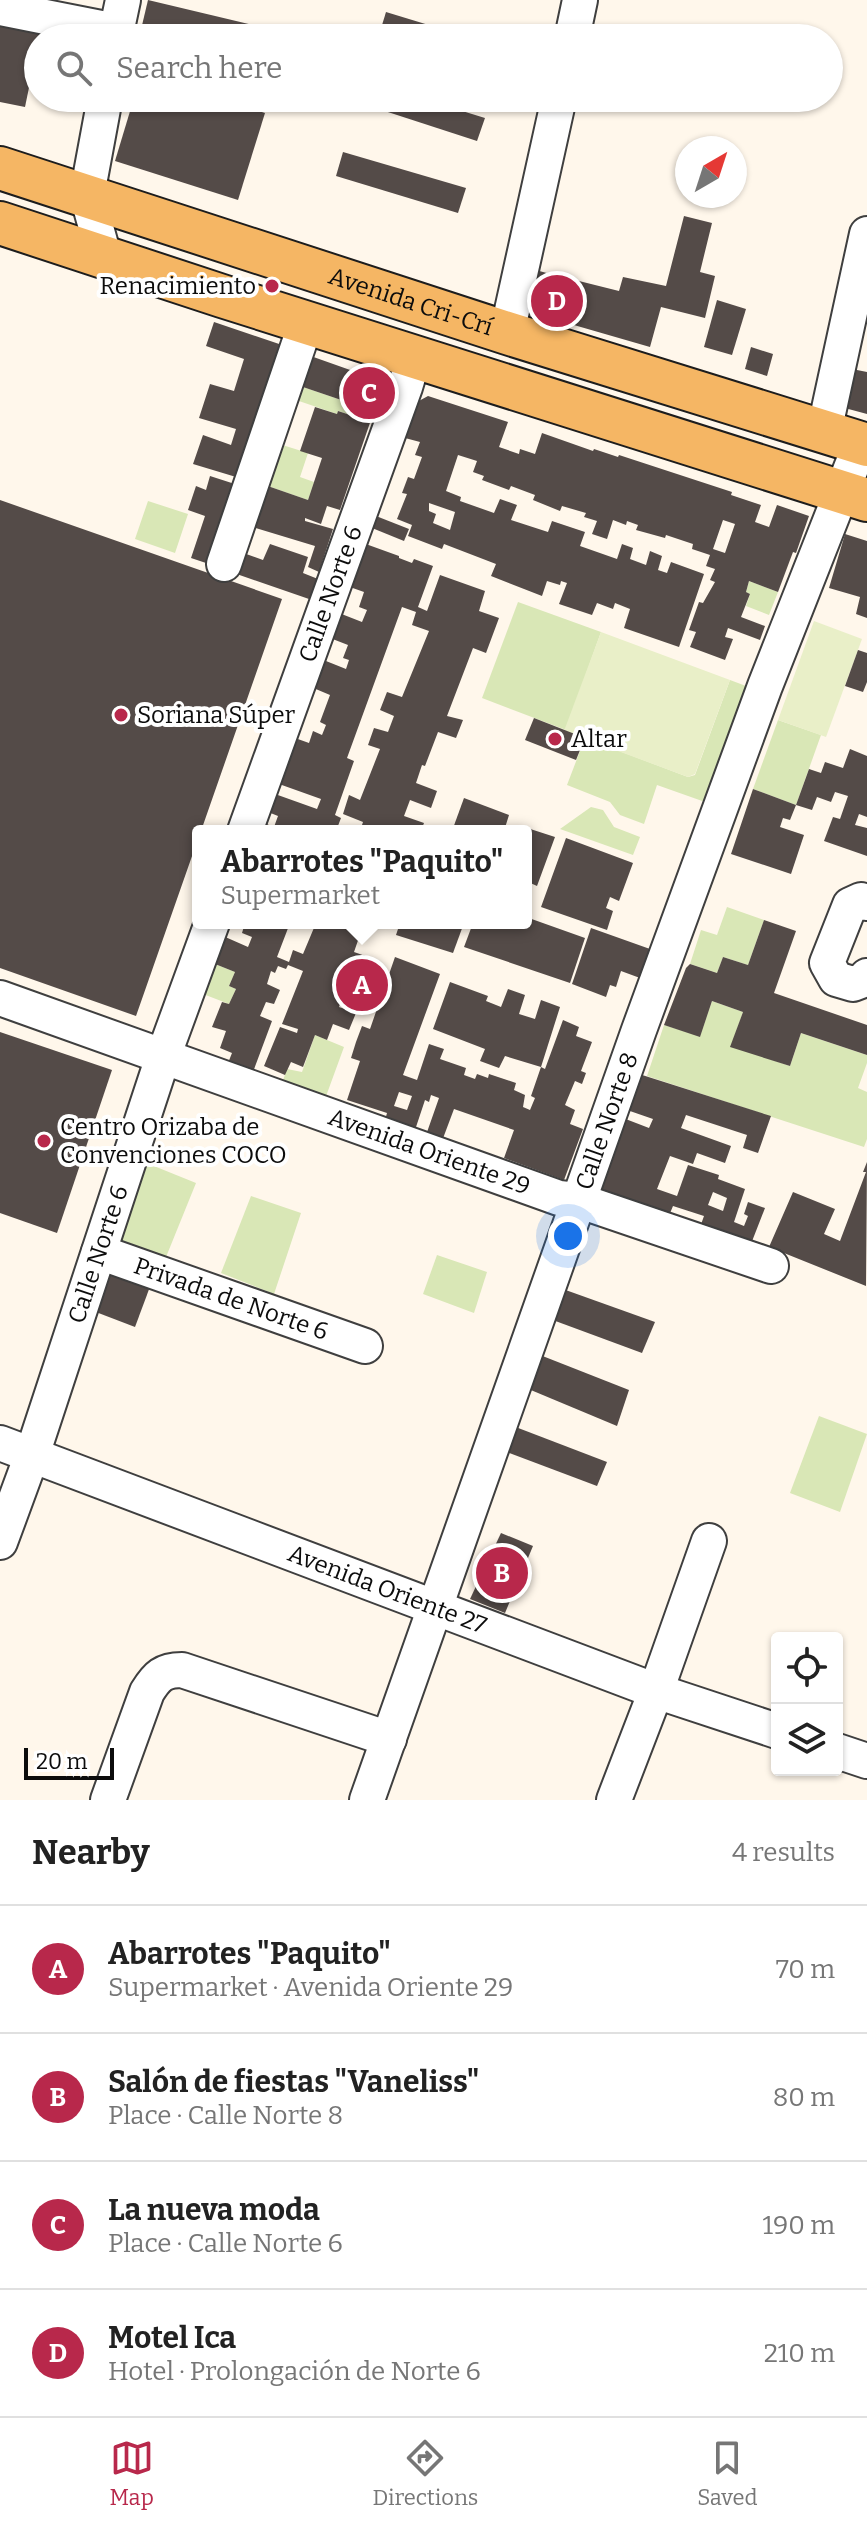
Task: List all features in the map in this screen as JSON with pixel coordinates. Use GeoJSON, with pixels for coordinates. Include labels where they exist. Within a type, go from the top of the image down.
{"type":"FeatureCollection","features":[{"type":"Feature","properties":{"kind":"main road","name":"Avenida Cri-Crí"},"geometry":{"type":"LineString","coordinates":[[0,168],[507,333],[851,440]]}},
{"type":"Feature","properties":{"kind":"main road"},"geometry":{"type":"LineString","coordinates":[[0,223],[414,357],[859,493]]}},
{"type":"Feature","properties":{"kind":"street"},"geometry":{"type":"LineString","coordinates":[[575,24],[580,0]]}},
{"type":"Feature","properties":{"kind":"street"},"geometry":{"type":"LineString","coordinates":[[0,8],[118,23]]}},
{"type":"Feature","properties":{"kind":"street"},"geometry":{"type":"LineString","coordinates":[[102,112],[87,195],[104,256]]}},
{"type":"Feature","properties":{"kind":"street"},"geometry":{"type":"LineString","coordinates":[[507,333],[556,112]]}},
{"type":"Feature","properties":{"kind":"street","name":"Calle Norte 8"},"geometry":{"type":"LineString","coordinates":[[367,1800],[437,1608],[577,1200],[765,686],[859,493],[851,440],[867,234]]}},
{"type":"Feature","properties":{"kind":"street"},"geometry":{"type":"LineString","coordinates":[[224,564],[306,323]]}},
{"type":"Feature","properties":{"kind":"street","name":"Calle Norte 6"},"geometry":{"type":"LineString","coordinates":[[247,825],[414,357]]}},
{"type":"Feature","properties":{"kind":"street"},"geometry":{"type":"LineString","coordinates":[[867,903],[861,900],[850,905],[827,963],[836,979],[853,984],[867,976]]}},
{"type":"Feature","properties":{"kind":"street","name":"Calle Norte 6"},"geometry":{"type":"LineString","coordinates":[[0,1542],[32,1455],[163,1057],[210,929]]}},
{"type":"Feature","properties":{"kind":"street","name":"Avenida Oriente 29"},"geometry":{"type":"LineString","coordinates":[[0,998],[559,1198],[577,1200],[771,1266]]}},
{"type":"Feature","properties":{"kind":"street","name":"Privada de Norte 6"},"geometry":{"type":"LineString","coordinates":[[99,1252],[365,1346]]}},
{"type":"Feature","properties":{"kind":"street","name":"Avenida Oriente 27"},"geometry":{"type":"LineString","coordinates":[[0,1443],[656,1691],[771,1729]]}},
{"type":"Feature","properties":{"kind":"street"},"geometry":{"type":"LineString","coordinates":[[614,1800],[709,1541]]}},
{"type":"Feature","properties":{"kind":"street"},"geometry":{"type":"LineString","coordinates":[[108,1800],[147,1692],[157,1677],[167,1670],[182,1670],[389,1739]]}},
{"type":"Feature","properties":{"kind":"street"},"geometry":{"type":"LineString","coordinates":[[843,1753],[867,1761]]}},
{"type":"Feature","properties":{"kind":"green space"},"geometry":{"type":"Polygon","coordinates":[[[300,386],[353,404],[350,415],[338,411],[337,414],[296,400],[300,386]]]}},
{"type":"Feature","properties":{"kind":"green space"},"geometry":{"type":"Polygon","coordinates":[[[276,443],[308,453],[300,477],[314,482],[308,500],[262,484],[276,443]]]}},
{"type":"Feature","properties":{"kind":"green space"},"geometry":{"type":"Polygon","coordinates":[[[148,501],[188,514],[175,553],[135,539],[148,501]]]}},
{"type":"Feature","properties":{"kind":"green space"},"geometry":{"type":"Polygon","coordinates":[[[749,581],[778,592],[769,615],[746,606],[750,594],[746,592],[749,581]]]}},
{"type":"Feature","properties":{"kind":"green space"},"geometry":{"type":"Polygon","coordinates":[[[518,602],[601,632],[566,730],[482,698],[518,602]]]}},
{"type":"Feature","properties":{"kind":"green space"},"geometry":{"type":"Polygon","coordinates":[[[814,621],[862,639],[826,737],[778,720],[814,621]]]}},
{"type":"Feature","properties":{"kind":"green space"},"geometry":{"type":"Polygon","coordinates":[[[601,632],[730,680],[695,774],[688,777],[564,731],[601,632]]]}},
{"type":"Feature","properties":{"kind":"green space"},"geometry":{"type":"Polygon","coordinates":[[[730,680],[746,686],[705,802],[657,785],[644,824],[620,815],[610,802],[567,785],[585,738],[688,777],[695,775],[730,680]]]}},
{"type":"Feature","properties":{"kind":"green space"},"geometry":{"type":"Polygon","coordinates":[[[778,720],[821,735],[796,805],[753,789],[778,720]]]}},
{"type":"Feature","properties":{"kind":"green space"},"geometry":{"type":"Polygon","coordinates":[[[591,807],[603,810],[614,827],[640,837],[633,855],[560,829],[591,807]]]}},
{"type":"Feature","properties":{"kind":"green space"},"geometry":{"type":"Polygon","coordinates":[[[727,907],[764,920],[748,965],[723,957],[717,973],[690,964],[701,930],[717,935],[727,907]]]}},
{"type":"Feature","properties":{"kind":"green space"},"geometry":{"type":"Polygon","coordinates":[[[215,964],[235,972],[229,986],[236,989],[229,1004],[203,994],[215,964]]]}},
{"type":"Feature","properties":{"kind":"green space"},"geometry":{"type":"Polygon","coordinates":[[[712,1001],[743,1012],[731,1046],[790,1066],[801,1033],[867,1055],[858,1088],[867,1092],[867,1139],[864,1147],[647,1076],[664,1025],[700,1036],[712,1001]]]}},
{"type":"Feature","properties":{"kind":"green space"},"geometry":{"type":"Polygon","coordinates":[[[315,1035],[344,1047],[325,1099],[282,1083],[287,1069],[302,1072],[315,1035]]]}},
{"type":"Feature","properties":{"kind":"green space"},"geometry":{"type":"Polygon","coordinates":[[[144,1162],[196,1183],[164,1262],[116,1239],[144,1162]]]}},
{"type":"Feature","properties":{"kind":"green space"},"geometry":{"type":"Polygon","coordinates":[[[251,1196],[301,1213],[274,1294],[221,1273],[251,1196]]]}},
{"type":"Feature","properties":{"kind":"green space"},"geometry":{"type":"Polygon","coordinates":[[[437,1255],[487,1272],[474,1313],[423,1294],[437,1255]]]}},
{"type":"Feature","properties":{"kind":"green space"},"geometry":{"type":"Polygon","coordinates":[[[819,1416],[867,1434],[840,1512],[790,1493],[819,1416]]]}},
{"type":"Feature","properties":{"kind":"building"},"geometry":{"type":"Polygon","coordinates":[[[148,0],[249,24],[142,24],[148,0]]]}},
{"type":"Feature","properties":{"kind":"building"},"geometry":{"type":"Polygon","coordinates":[[[386,12],[425,24],[382,24],[386,12]]]}},
{"type":"Feature","properties":{"kind":"building"},"geometry":{"type":"Polygon","coordinates":[[[0,20],[24,25],[24,107],[0,102],[0,20]]]}},
{"type":"Feature","properties":{"kind":"building"},"geometry":{"type":"Polygon","coordinates":[[[130,112],[265,113],[238,200],[115,161],[130,112]]]}},
{"type":"Feature","properties":{"kind":"building"},"geometry":{"type":"Polygon","coordinates":[[[388,112],[466,112],[485,118],[477,141],[388,112]]]}},
{"type":"Feature","properties":{"kind":"building"},"geometry":{"type":"Polygon","coordinates":[[[343,152],[466,188],[458,213],[336,176],[343,152]]]}},
{"type":"Feature","properties":{"kind":"building"},"geometry":{"type":"Polygon","coordinates":[[[684,216],[712,223],[700,272],[715,276],[705,318],[661,307],[650,347],[522,310],[532,269],[554,275],[550,295],[554,280],[570,285],[571,279],[619,291],[623,277],[666,286],[684,216]]]}},
{"type":"Feature","properties":{"kind":"building"},"geometry":{"type":"Polygon","coordinates":[[[717,300],[746,309],[732,355],[704,347],[717,300]]]}},
{"type":"Feature","properties":{"kind":"building"},"geometry":{"type":"Polygon","coordinates":[[[214,322],[288,347],[246,480],[193,464],[203,435],[231,445],[236,429],[199,418],[210,384],[234,391],[244,359],[206,346],[214,322]]]}},
{"type":"Feature","properties":{"kind":"building"},"geometry":{"type":"Polygon","coordinates":[[[751,347],[773,354],[767,376],[745,369],[751,347]]]}},
{"type":"Feature","properties":{"kind":"building"},"geometry":{"type":"Polygon","coordinates":[[[305,354],[384,382],[340,510],[327,506],[321,524],[305,518],[305,521],[333,529],[319,572],[308,567],[315,546],[249,526],[262,484],[308,500],[322,458],[300,451],[315,407],[350,415],[353,404],[300,386],[305,354]]]}},
{"type":"Feature","properties":{"kind":"building"},"geometry":{"type":"Polygon","coordinates":[[[847,368],[867,372],[867,414],[841,407],[847,368]]]}},
{"type":"Feature","properties":{"kind":"building"},"geometry":{"type":"Polygon","coordinates":[[[428,396],[508,422],[499,447],[519,454],[520,449],[535,454],[542,433],[732,492],[731,495],[761,505],[755,522],[769,527],[777,505],[809,516],[778,592],[749,581],[746,592],[750,594],[741,617],[765,626],[760,640],[728,628],[725,637],[733,639],[725,660],[690,647],[696,632],[689,630],[699,602],[703,603],[715,582],[710,580],[715,569],[706,566],[710,555],[692,549],[693,544],[636,530],[638,525],[627,521],[626,525],[613,520],[607,539],[592,534],[597,521],[584,517],[586,513],[562,506],[560,511],[533,500],[535,495],[482,480],[484,476],[473,472],[477,461],[458,455],[446,491],[461,497],[460,501],[494,513],[500,499],[517,505],[511,520],[548,532],[552,521],[585,532],[580,546],[617,559],[622,544],[633,548],[630,559],[646,565],[650,551],[662,556],[658,570],[667,573],[671,562],[704,574],[679,647],[624,628],[630,609],[615,603],[613,609],[597,603],[592,615],[559,604],[567,583],[561,581],[560,585],[547,581],[542,596],[491,576],[496,564],[444,544],[442,549],[408,536],[412,525],[397,519],[407,494],[402,493],[408,477],[414,479],[422,457],[415,455],[420,442],[405,438],[417,402],[428,396]],[[429,503],[429,511],[436,514],[433,523],[450,530],[455,512],[429,503]],[[723,520],[713,549],[725,553],[735,524],[723,520]]]}},
{"type":"Feature","properties":{"kind":"building"},"geometry":{"type":"Polygon","coordinates":[[[210,476],[241,486],[215,566],[191,558],[205,516],[188,510],[196,486],[206,490],[210,476]]]}},
{"type":"Feature","properties":{"kind":"building","name":"Soriana Súper"},"geometry":{"type":"Polygon","coordinates":[[[0,500],[282,599],[203,825],[192,825],[192,856],[136,1016],[0,968],[0,500]]]}},
{"type":"Feature","properties":{"kind":"building"},"geometry":{"type":"Polygon","coordinates":[[[376,516],[409,529],[404,541],[372,528],[376,516]]]}},
{"type":"Feature","properties":{"kind":"building"},"geometry":{"type":"Polygon","coordinates":[[[845,534],[867,541],[867,618],[856,614],[860,597],[829,588],[845,534]]]}},
{"type":"Feature","properties":{"kind":"building"},"geometry":{"type":"Polygon","coordinates":[[[363,543],[412,563],[414,559],[433,566],[418,607],[427,611],[440,575],[485,591],[479,611],[499,618],[486,653],[473,648],[447,716],[463,720],[456,738],[438,732],[425,766],[422,765],[416,783],[437,791],[431,808],[410,800],[404,816],[423,825],[362,825],[363,822],[343,814],[349,795],[360,800],[380,749],[368,745],[374,728],[388,732],[394,716],[380,710],[387,692],[402,697],[429,631],[412,625],[416,612],[402,607],[347,758],[354,761],[335,815],[341,818],[338,825],[275,825],[278,816],[268,812],[275,794],[317,809],[321,799],[279,784],[295,738],[309,743],[313,731],[322,735],[326,725],[320,722],[330,695],[311,687],[321,659],[346,669],[349,660],[343,658],[348,645],[330,638],[339,613],[362,622],[367,610],[359,607],[364,592],[347,586],[363,543]]]}},
{"type":"Feature","properties":{"kind":"building"},"geometry":{"type":"Polygon","coordinates":[[[270,544],[308,557],[303,573],[318,579],[309,599],[228,571],[235,550],[263,560],[270,544]]]}},
{"type":"Feature","properties":{"kind":"building"},"geometry":{"type":"Polygon","coordinates":[[[858,650],[867,653],[867,682],[863,692],[845,686],[858,650]]]}},
{"type":"Feature","properties":{"kind":"building","name":"Altar"},"geometry":{"type":"Polygon","coordinates":[[[534,718],[585,738],[576,760],[525,740],[534,718]]]}},
{"type":"Feature","properties":{"kind":"building"},"geometry":{"type":"Polygon","coordinates":[[[850,749],[867,756],[867,817],[859,814],[855,825],[867,828],[867,856],[824,841],[833,817],[840,819],[848,796],[835,792],[831,802],[817,797],[812,810],[796,805],[809,769],[821,773],[825,762],[843,768],[850,749]]]}},
{"type":"Feature","properties":{"kind":"building"},"geometry":{"type":"Polygon","coordinates":[[[753,789],[796,805],[790,820],[783,818],[780,827],[804,835],[791,874],[731,854],[753,789]]]}},
{"type":"Feature","properties":{"kind":"building"},"geometry":{"type":"Polygon","coordinates":[[[464,798],[509,815],[506,825],[454,825],[464,798]]]}},
{"type":"Feature","properties":{"kind":"building"},"geometry":{"type":"Polygon","coordinates":[[[532,830],[555,837],[537,886],[532,884],[532,830]]]}},
{"type":"Feature","properties":{"kind":"building"},"geometry":{"type":"Polygon","coordinates":[[[566,838],[633,863],[619,901],[610,897],[606,908],[613,911],[607,930],[541,907],[566,838]]]}},
{"type":"Feature","properties":{"kind":"building"},"geometry":{"type":"Polygon","coordinates":[[[532,919],[585,938],[570,983],[464,947],[471,929],[532,929],[532,919]]]}},
{"type":"Feature","properties":{"kind":"building"},"geometry":{"type":"Polygon","coordinates":[[[764,920],[796,931],[774,993],[867,1025],[867,1055],[801,1033],[790,1066],[730,1047],[743,1012],[712,1001],[700,1037],[664,1025],[686,968],[690,964],[717,973],[723,957],[748,965],[764,920]]]}},
{"type":"Feature","properties":{"kind":"building"},"geometry":{"type":"Polygon","coordinates":[[[591,928],[650,949],[640,978],[621,971],[616,987],[610,985],[606,997],[572,984],[591,928]]]}},
{"type":"Feature","properties":{"kind":"building"},"geometry":{"type":"Polygon","coordinates":[[[243,929],[288,929],[277,957],[289,962],[293,950],[303,954],[313,929],[362,929],[354,952],[374,959],[362,992],[346,986],[339,1007],[356,1013],[349,1030],[333,1024],[327,1040],[315,1035],[303,1067],[291,1062],[285,1075],[264,1066],[280,1027],[297,1033],[298,1029],[282,1024],[303,971],[288,965],[286,969],[278,966],[275,973],[271,971],[267,984],[280,990],[274,1004],[266,1002],[260,1016],[272,1021],[253,1072],[228,1063],[232,1053],[220,1048],[226,1031],[212,1027],[222,1002],[229,1004],[236,989],[229,986],[235,972],[215,964],[223,936],[248,947],[252,937],[242,933],[243,929]]]}},
{"type":"Feature","properties":{"kind":"building"},"geometry":{"type":"Polygon","coordinates":[[[398,929],[462,929],[453,953],[396,935],[398,929]]]}},
{"type":"Feature","properties":{"kind":"building"},"geometry":{"type":"Polygon","coordinates":[[[395,957],[440,974],[403,1075],[417,1080],[429,1044],[444,1049],[440,1059],[466,1068],[464,1075],[475,1079],[477,1074],[488,1078],[489,1074],[516,1083],[514,1090],[525,1095],[523,1107],[530,1110],[535,1098],[531,1096],[541,1067],[545,1069],[563,1020],[579,1027],[576,1036],[592,1042],[581,1071],[586,1073],[582,1084],[575,1081],[565,1105],[575,1110],[570,1124],[583,1129],[564,1180],[504,1158],[514,1130],[454,1109],[442,1141],[426,1135],[439,1098],[431,1095],[429,1102],[425,1100],[415,1130],[385,1120],[387,1113],[347,1100],[360,1061],[351,1058],[356,1042],[362,1026],[370,1029],[395,957]],[[399,1092],[394,1106],[407,1110],[412,1096],[399,1092]]]}},
{"type":"Feature","properties":{"kind":"building"},"geometry":{"type":"Polygon","coordinates":[[[450,982],[488,996],[486,1001],[501,1007],[508,989],[525,995],[519,1014],[535,1019],[541,1000],[560,1007],[541,1067],[505,1056],[499,1068],[480,1061],[485,1049],[433,1029],[450,982]]]}},
{"type":"Feature","properties":{"kind":"building","name":"Centro Orizaba de Convenciones COCO"},"geometry":{"type":"Polygon","coordinates":[[[0,1032],[112,1070],[57,1233],[0,1213],[0,1032]]]}},
{"type":"Feature","properties":{"kind":"building"},"geometry":{"type":"Polygon","coordinates":[[[639,1074],[771,1116],[758,1153],[743,1148],[747,1135],[686,1115],[681,1128],[731,1146],[725,1163],[697,1153],[693,1164],[670,1156],[657,1189],[677,1196],[688,1165],[719,1175],[718,1179],[745,1189],[734,1222],[744,1226],[748,1202],[765,1208],[749,1249],[699,1230],[704,1216],[673,1206],[668,1218],[596,1194],[623,1118],[649,1128],[653,1119],[627,1110],[639,1074]],[[713,1192],[708,1205],[723,1211],[727,1198],[713,1192]]]}},
{"type":"Feature","properties":{"kind":"building"},"geometry":{"type":"Polygon","coordinates":[[[867,1162],[866,1286],[769,1247],[793,1192],[835,1209],[824,1234],[840,1241],[867,1162]]]}},
{"type":"Feature","properties":{"kind":"building"},"geometry":{"type":"Polygon","coordinates":[[[104,1268],[151,1284],[135,1327],[88,1309],[104,1268]]]}},
{"type":"Feature","properties":{"kind":"building"},"geometry":{"type":"Polygon","coordinates":[[[560,1288],[655,1322],[642,1353],[550,1319],[560,1288]]]}},
{"type":"Feature","properties":{"kind":"building"},"geometry":{"type":"Polygon","coordinates":[[[540,1355],[629,1390],[617,1426],[526,1388],[540,1355]]]}},
{"type":"Feature","properties":{"kind":"building"},"geometry":{"type":"Polygon","coordinates":[[[513,1426],[607,1462],[597,1486],[504,1451],[513,1426]]]}},
{"type":"Feature","properties":{"kind":"building"},"geometry":{"type":"Polygon","coordinates":[[[501,1533],[533,1546],[505,1613],[470,1599],[501,1533]]]}},
{"type":"Feature","properties":{"kind":"place","name":"Renacimiento"},"geometry":{"type":"Point","coordinates":[272,286]}},
{"type":"Feature","properties":{"kind":"place","name":"Motel Ica"},"geometry":{"type":"Point","coordinates":[557,301]}},
{"type":"Feature","properties":{"kind":"place","name":"La nueva moda"},"geometry":{"type":"Point","coordinates":[369,393]}},
{"type":"Feature","properties":{"kind":"place","name":"Soriana Súper"},"geometry":{"type":"Point","coordinates":[121,715]}},
{"type":"Feature","properties":{"kind":"place","name":"Altar"},"geometry":{"type":"Point","coordinates":[555,739]}},
{"type":"Feature","properties":{"kind":"place","name":"Abarrotes \"Paquito\""},"geometry":{"type":"Point","coordinates":[362,985]}},
{"type":"Feature","properties":{"kind":"place","name":"Centro Orizaba de Convenciones COCO"},"geometry":{"type":"Point","coordinates":[44,1141]}},
{"type":"Feature","properties":{"kind":"place","name":"Salón de fiestas \"Vaneliss\""},"geometry":{"type":"Point","coordinates":[502,1573]}}]}
